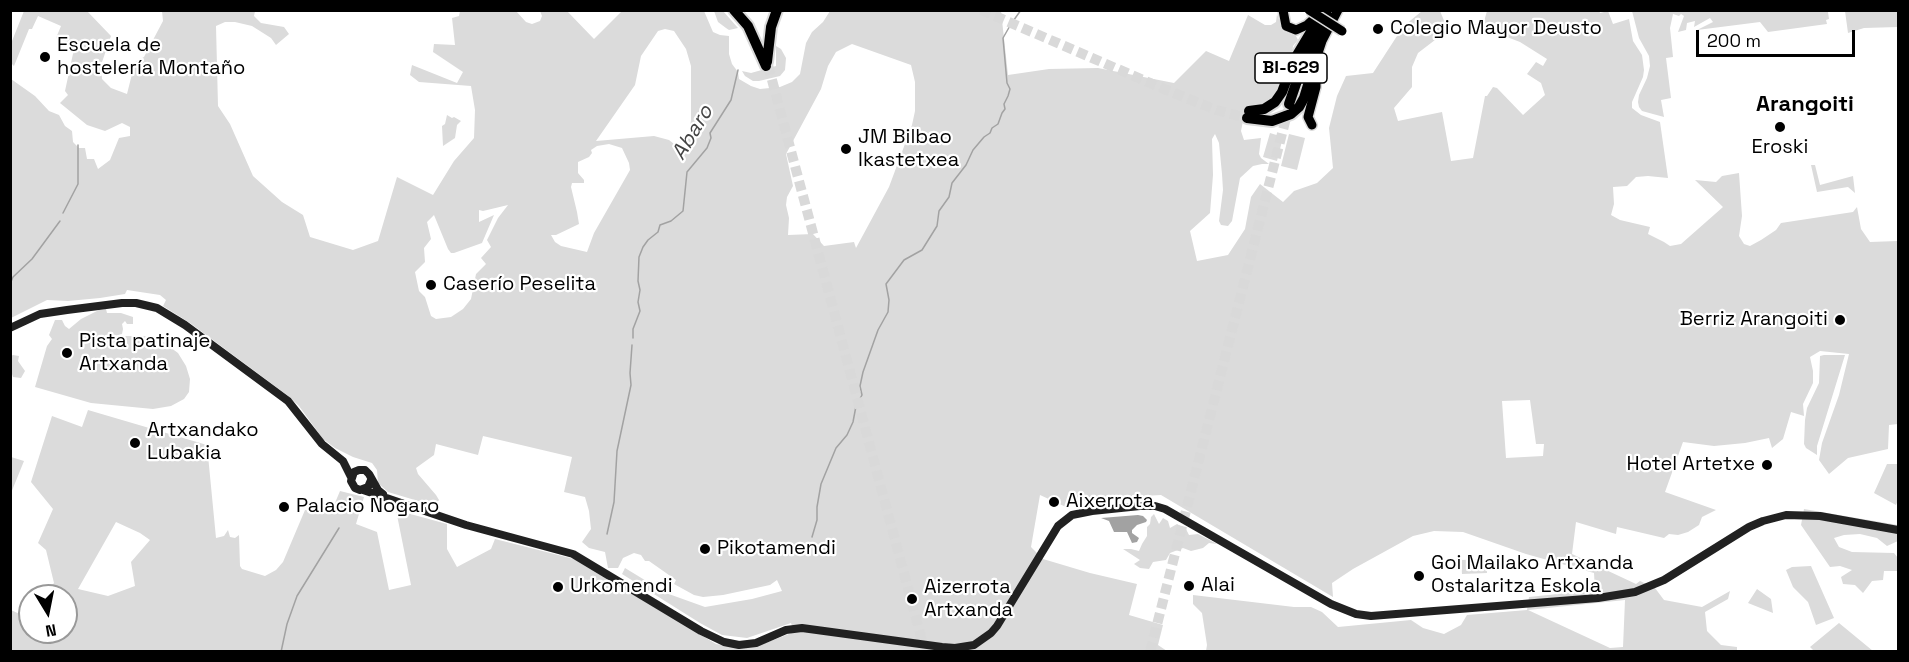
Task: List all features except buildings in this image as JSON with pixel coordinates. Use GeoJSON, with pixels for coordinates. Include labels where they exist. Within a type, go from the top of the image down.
{"type":"FeatureCollection","features":[{"type":"Feature","properties":{"kind":"highway"},"geometry":{"type":"LineString","coordinates":[[734,10],[748,27],[767,64]]}},
{"type":"Feature","properties":{"kind":"highway"},"geometry":{"type":"LineString","coordinates":[[744,10],[757,30],[767,64]]}},
{"type":"Feature","properties":{"kind":"highway"},"geometry":{"type":"LineString","coordinates":[[767,64],[771,27],[777,10]]}},
{"type":"Feature","properties":{"kind":"highway","name":"BI-629"},"geometry":{"type":"LineString","coordinates":[[1316,59],[1304,98],[1291,114],[1272,121],[1248,115],[1275,102],[1282,92],[1294,60],[1324,10]]}},
{"type":"Feature","properties":{"kind":"highway"},"geometry":{"type":"LineString","coordinates":[[1289,104],[1300,72],[1331,10]]}},
{"type":"Feature","properties":{"kind":"main road"},"geometry":{"type":"LineString","coordinates":[[1283,10],[1284,22],[1296,30],[1307,25],[1324,10]]}},
{"type":"Feature","properties":{"kind":"main road"},"geometry":{"type":"LineString","coordinates":[[1309,10],[1345,32]]}},
{"type":"Feature","properties":{"kind":"main road","name":"BI-629"},"geometry":{"type":"LineString","coordinates":[[1316,59],[1322,41],[1338,10]]}},
{"type":"Feature","properties":{"kind":"main road"},"geometry":{"type":"LineString","coordinates":[[1312,125],[1308,117],[1316,87],[1316,59]]}},
{"type":"Feature","properties":{"kind":"street"},"geometry":{"type":"LineString","coordinates":[[10,328],[44,313],[113,304],[136,303],[157,308],[169,314],[288,401],[322,444],[341,459],[369,474],[378,490],[389,498]]}},
{"type":"Feature","properties":{"kind":"street"},"geometry":{"type":"LineString","coordinates":[[341,459],[355,488],[466,525],[573,554],[701,631],[724,642],[739,645],[786,630],[802,628],[955,648],[974,645],[991,633],[1058,526],[1072,515],[1140,506],[1165,509],[1331,604],[1356,614],[1371,616],[1598,598],[1635,592],[1664,580],[1730,538],[1763,521],[1786,515],[1820,516],[1899,530]]}},
{"type":"Feature","properties":{"kind":"street"},"geometry":{"type":"LineString","coordinates":[[351,477],[357,471],[362,470]]}},
{"type":"Feature","properties":{"kind":"street"},"geometry":{"type":"LineString","coordinates":[[363,490],[370,485],[371,480]]}},
{"type":"Feature","properties":{"kind":"shaded area"},"geometry":{"type":"Polygon","coordinates":[[[1599,10],[1600,13],[1608,11],[1613,24],[1629,19],[1633,41],[1642,55],[1644,70],[1632,102],[1632,108],[1641,115],[1660,122],[1668,178],[1636,177],[1627,186],[1613,187],[1614,204],[1611,215],[1620,220],[1650,227],[1648,234],[1670,246],[1681,244],[1723,207],[1695,180],[1716,182],[1722,176],[1739,173],[1742,216],[1739,236],[1744,244],[1750,246],[1761,240],[1776,230],[1781,223],[1853,212],[1857,207],[1861,229],[1870,242],[1898,241],[1898,424],[1889,425],[1888,449],[1848,458],[1829,474],[1819,460],[1849,354],[1820,351],[1810,357],[1813,383],[1803,404],[1804,416],[1791,412],[1783,439],[1772,448],[1769,438],[1714,446],[1683,442],[1665,492],[1716,510],[1702,517],[1699,525],[1688,532],[1678,535],[1669,534],[1664,538],[1617,527],[1616,534],[1576,522],[1572,554],[1636,584],[1640,581],[1655,588],[1664,600],[1702,607],[1730,591],[1728,599],[1705,612],[1707,631],[1721,645],[1737,647],[1737,651],[1206,651],[1202,613],[1193,604],[1193,595],[1311,607],[1322,612],[1338,627],[1411,620],[1423,628],[1444,634],[1461,625],[1467,615],[1527,610],[1529,597],[1595,590],[1594,573],[1526,554],[1463,532],[1434,531],[1413,536],[1353,569],[1332,583],[1333,597],[1161,495],[1084,501],[1066,507],[1040,495],[1031,547],[1043,559],[1137,584],[1129,615],[1163,625],[1158,645],[1167,651],[11,651],[11,610],[18,613],[18,644],[78,644],[78,589],[78,584],[53,584],[46,550],[38,543],[53,509],[31,482],[52,416],[82,427],[88,410],[207,445],[216,538],[224,536],[228,530],[230,537],[235,538],[239,535],[242,569],[265,576],[276,570],[283,562],[305,510],[332,510],[340,491],[364,497],[356,524],[377,532],[389,590],[411,585],[396,510],[447,524],[447,549],[457,567],[491,549],[495,539],[578,560],[716,644],[740,648],[763,644],[794,632],[791,623],[747,638],[722,635],[622,574],[625,568],[666,593],[705,607],[782,591],[777,580],[770,585],[703,597],[694,595],[674,584],[676,580],[649,561],[645,561],[641,555],[634,553],[623,558],[618,568],[608,568],[605,552],[589,548],[582,542],[591,529],[585,497],[564,492],[572,457],[483,436],[478,455],[436,444],[434,455],[416,468],[418,474],[439,500],[435,506],[388,492],[378,483],[377,470],[372,463],[353,457],[323,439],[299,406],[287,395],[190,323],[163,306],[166,300],[160,295],[127,290],[125,294],[100,298],[47,300],[11,318],[11,79],[35,96],[49,111],[59,115],[65,126],[72,131],[73,142],[79,148],[85,148],[87,159],[94,159],[98,169],[110,160],[119,138],[130,136],[130,127],[122,123],[105,131],[87,125],[60,103],[68,95],[65,91],[74,49],[71,44],[56,38],[61,26],[38,16],[32,29],[29,29],[14,66],[11,63],[10,46],[24,11],[87,11],[111,36],[101,65],[102,79],[111,88],[127,94],[135,62],[144,57],[163,21],[162,11],[255,11],[254,16],[261,23],[284,27],[289,34],[276,45],[271,38],[252,26],[225,22],[216,26],[218,106],[230,124],[253,176],[282,202],[303,215],[310,237],[353,250],[378,241],[397,177],[433,195],[454,161],[474,138],[475,110],[471,86],[419,82],[410,75],[412,65],[457,83],[463,72],[433,52],[434,44],[455,45],[452,18],[459,16],[460,11],[516,11],[526,22],[532,24],[540,21],[542,16],[540,11],[567,11],[594,39],[622,11],[704,11],[713,32],[729,36],[729,54],[739,79],[760,89],[780,87],[792,82],[800,74],[806,43],[830,11],[1001,11],[1008,75],[1049,69],[1098,68],[1174,83],[1206,51],[1229,61],[1248,15],[1265,25],[1271,25],[1276,22],[1277,14],[1283,31],[1296,36],[1298,40],[1293,46],[1281,84],[1270,101],[1245,111],[1241,131],[1244,140],[1261,138],[1259,154],[1269,164],[1253,166],[1240,178],[1232,221],[1228,226],[1221,225],[1219,221],[1223,190],[1222,174],[1219,143],[1215,134],[1212,139],[1213,175],[1210,213],[1190,231],[1197,261],[1228,255],[1245,229],[1251,197],[1260,184],[1283,202],[1294,191],[1317,183],[1333,168],[1329,128],[1337,96],[1346,76],[1373,73],[1405,25],[1422,11],[1440,11],[1448,30],[1418,53],[1412,67],[1412,87],[1394,108],[1398,121],[1442,112],[1451,161],[1473,158],[1485,96],[1493,87],[1497,88],[1523,115],[1545,95],[1541,83],[1527,74],[1536,62],[1543,66],[1547,59],[1520,42],[1486,29],[1468,28],[1468,23],[1483,25],[1487,11],[1599,10]],[[665,29],[658,31],[641,56],[635,85],[596,141],[654,136],[669,140],[683,151],[688,140],[691,120],[691,66],[686,49],[674,31],[665,29]],[[852,44],[836,52],[828,66],[821,89],[786,154],[793,186],[787,197],[786,205],[789,218],[788,235],[813,234],[824,246],[854,242],[856,248],[889,187],[912,125],[915,111],[915,82],[911,65],[852,44]],[[609,144],[597,146],[591,150],[589,157],[578,162],[578,173],[584,183],[572,183],[571,187],[579,224],[556,235],[551,235],[561,246],[587,252],[594,233],[630,170],[622,148],[609,144]],[[508,205],[479,210],[479,222],[494,215],[482,243],[454,253],[448,249],[434,215],[427,222],[431,239],[424,248],[425,262],[415,272],[419,291],[425,297],[431,316],[436,319],[451,317],[463,309],[471,299],[476,274],[486,264],[481,258],[491,247],[487,240],[498,218],[508,205]],[[1530,400],[1502,401],[1506,458],[1543,456],[1544,444],[1536,444],[1530,400]],[[116,522],[78,589],[108,596],[135,586],[131,562],[150,540],[116,522]],[[1625,600],[1528,610],[1610,648],[1623,647],[1625,600]]]}},
{"type":"Feature","properties":{"kind":"shaded area"},"geometry":{"type":"Polygon","coordinates":[[[1632,10],[1841,11],[1828,12],[1827,24],[1768,32],[1760,22],[1697,30],[1713,22],[1710,18],[1694,27],[1695,21],[1687,23],[1686,30],[1678,32],[1684,16],[1673,14],[1670,28],[1673,57],[1666,58],[1671,98],[1661,100],[1664,117],[1642,111],[1639,107],[1639,95],[1650,66],[1649,56],[1639,38],[1632,10]]]}},
{"type":"Feature","properties":{"kind":"shaded area"},"geometry":{"type":"Polygon","coordinates":[[[714,11],[723,11],[738,28],[729,30],[726,28],[718,22],[714,11]]]}},
{"type":"Feature","properties":{"kind":"shaded area"},"geometry":{"type":"Polygon","coordinates":[[[1845,11],[1898,11],[1898,27],[1864,28],[1848,33],[1845,11]]]}},
{"type":"Feature","properties":{"kind":"shaded area"},"geometry":{"type":"Polygon","coordinates":[[[776,46],[781,49],[786,58],[785,70],[780,76],[753,81],[745,76],[742,71],[751,73],[776,66],[776,46]]]}},
{"type":"Feature","properties":{"kind":"shaded area"},"geometry":{"type":"Polygon","coordinates":[[[447,115],[461,121],[457,125],[455,138],[443,146],[442,126],[445,124],[447,115]]]}},
{"type":"Feature","properties":{"kind":"shaded area"},"geometry":{"type":"Polygon","coordinates":[[[1270,133],[1283,137],[1277,161],[1263,157],[1270,133]]]}},
{"type":"Feature","properties":{"kind":"shaded area"},"geometry":{"type":"Polygon","coordinates":[[[1289,134],[1305,138],[1297,170],[1281,166],[1289,134]]]}},
{"type":"Feature","properties":{"kind":"shaded area"},"geometry":{"type":"Polygon","coordinates":[[[1811,165],[1815,165],[1820,185],[1853,176],[1855,193],[1848,187],[1817,192],[1811,165]]]}},
{"type":"Feature","properties":{"kind":"shaded area"},"geometry":{"type":"Polygon","coordinates":[[[106,309],[107,313],[121,313],[133,317],[133,324],[127,324],[125,321],[122,324],[122,334],[107,338],[108,342],[126,336],[144,336],[163,342],[178,353],[186,366],[190,379],[189,392],[184,399],[171,406],[153,409],[91,403],[35,387],[47,346],[52,339],[49,335],[55,320],[62,320],[69,329],[81,319],[106,309]]]}},
{"type":"Feature","properties":{"kind":"shaded area"},"geometry":{"type":"Polygon","coordinates":[[[1845,355],[1817,446],[1817,455],[1804,444],[1805,420],[1807,408],[1819,383],[1820,356],[1845,355]]]}},
{"type":"Feature","properties":{"kind":"shaded area"},"geometry":{"type":"Polygon","coordinates":[[[11,356],[19,356],[18,361],[25,371],[21,378],[13,377],[11,356]]]}},
{"type":"Feature","properties":{"kind":"shaded area"},"geometry":{"type":"Polygon","coordinates":[[[10,457],[24,461],[11,493],[10,457]]]}},
{"type":"Feature","properties":{"kind":"shaded area"},"geometry":{"type":"Polygon","coordinates":[[[1887,464],[1898,464],[1896,505],[1874,493],[1887,464]]]}},
{"type":"Feature","properties":{"kind":"shaded area"},"geometry":{"type":"Polygon","coordinates":[[[1804,509],[1898,525],[1898,541],[1887,546],[1877,538],[1860,534],[1834,538],[1839,547],[1852,552],[1894,553],[1898,558],[1898,571],[1884,571],[1883,580],[1872,581],[1863,593],[1855,585],[1843,584],[1841,577],[1852,570],[1840,566],[1830,567],[1801,525],[1804,509]]]}},
{"type":"Feature","properties":{"kind":"shaded area"},"geometry":{"type":"Polygon","coordinates":[[[1154,514],[1159,524],[1163,518],[1168,521],[1170,528],[1177,524],[1186,529],[1189,535],[1198,534],[1217,544],[1209,543],[1203,548],[1191,551],[1183,548],[1170,553],[1166,560],[1153,562],[1149,569],[1140,568],[1134,564],[1140,560],[1123,549],[1139,551],[1154,514]]]}},
{"type":"Feature","properties":{"kind":"shaded area"},"geometry":{"type":"Polygon","coordinates":[[[1138,515],[1147,520],[1132,530],[1132,533],[1139,538],[1137,542],[1132,543],[1127,532],[1114,532],[1109,521],[1101,518],[1138,515]]]}},
{"type":"Feature","properties":{"kind":"shaded area"},"geometry":{"type":"Polygon","coordinates":[[[1486,559],[1487,573],[1462,574],[1461,560],[1486,559]]]}},
{"type":"Feature","properties":{"kind":"shaded area"},"geometry":{"type":"Polygon","coordinates":[[[1811,566],[1834,618],[1816,625],[1808,602],[1793,587],[1786,570],[1792,567],[1811,566]]]}},
{"type":"Feature","properties":{"kind":"shaded area"},"geometry":{"type":"Polygon","coordinates":[[[1757,589],[1771,599],[1773,613],[1748,603],[1757,589]]]}},
{"type":"Feature","properties":{"kind":"shaded area"},"geometry":{"type":"Polygon","coordinates":[[[1839,623],[1873,651],[1814,651],[1810,647],[1839,623]]]}},
{"type":"Feature","properties":{"kind":"waterway"},"geometry":{"type":"LineString","coordinates":[[812,537],[817,520],[821,484],[836,448],[847,435],[853,422],[856,406],[862,395],[860,386],[863,372],[878,330],[888,312],[889,300],[886,284],[904,260],[922,250],[937,226],[939,211],[949,197],[952,183],[966,165],[973,150],[998,124],[1010,89],[1007,83],[1003,38],[1021,10]]}},
{"type":"Feature","properties":{"kind":"waterway","name":"Abaro"},"geometry":{"type":"LineString","coordinates":[[633,338],[633,329],[640,311],[638,302],[639,257],[648,240],[658,232],[660,225],[671,221],[683,211],[687,172],[707,148],[711,138],[710,133],[731,100],[738,70]]}},
{"type":"Feature","properties":{"kind":"waterway"},"geometry":{"type":"LineString","coordinates":[[63,213],[78,184],[78,145]]}},
{"type":"Feature","properties":{"kind":"waterway"},"geometry":{"type":"LineString","coordinates":[[10,284],[13,277],[32,259],[60,221]]}},
{"type":"Feature","properties":{"kind":"waterway","name":"Abaro"},"geometry":{"type":"LineString","coordinates":[[607,534],[614,502],[617,451],[631,385],[632,345]]}},
{"type":"Feature","properties":{"kind":"waterway"},"geometry":{"type":"LineString","coordinates":[[281,652],[287,624],[297,596],[339,528]]}},
{"type":"Feature","properties":{"kind":"tunnel"},"geometry":{"type":"LineString","coordinates":[[981,10],[1164,89],[1216,110],[1247,118]]}},
{"type":"Feature","properties":{"kind":"tunnel"},"geometry":{"type":"LineString","coordinates":[[768,65],[925,652]]}},
{"type":"Feature","properties":{"kind":"tunnel"},"geometry":{"type":"LineString","coordinates":[[1150,652],[1288,110]]}},
{"type":"Feature","properties":{"kind":"place","name":"Colegio Mayor Deusto"},"geometry":{"type":"Point","coordinates":[1378,29]}},
{"type":"Feature","properties":{"kind":"place","name":"Escuela de hostelería Montaño"},"geometry":{"type":"Point","coordinates":[45,57]}},
{"type":"Feature","properties":{"kind":"place","name":"Eroski"},"geometry":{"type":"Point","coordinates":[1780,127]}},
{"type":"Feature","properties":{"kind":"place","name":"JM Bilbao Ikastetxea"},"geometry":{"type":"Point","coordinates":[846,149]}},
{"type":"Feature","properties":{"kind":"place","name":"Caserío Peselita"},"geometry":{"type":"Point","coordinates":[431,285]}},
{"type":"Feature","properties":{"kind":"place","name":"Berriz Arangoiti"},"geometry":{"type":"Point","coordinates":[1840,320]}},
{"type":"Feature","properties":{"kind":"place","name":"Pista patinaje Artxanda"},"geometry":{"type":"Point","coordinates":[67,353]}},
{"type":"Feature","properties":{"kind":"place","name":"Artxandako Lubakia"},"geometry":{"type":"Point","coordinates":[135,443]}},
{"type":"Feature","properties":{"kind":"place","name":"Hotel Artetxe"},"geometry":{"type":"Point","coordinates":[1767,465]}},
{"type":"Feature","properties":{"kind":"place","name":"Aixerrota"},"geometry":{"type":"Point","coordinates":[1054,502]}},
{"type":"Feature","properties":{"kind":"place","name":"Palacio Nogaro"},"geometry":{"type":"Point","coordinates":[284,507]}},
{"type":"Feature","properties":{"kind":"place","name":"Pikotamendi"},"geometry":{"type":"Point","coordinates":[705,549]}},
{"type":"Feature","properties":{"kind":"place","name":"Goi Mailako Artxanda Ostalaritza Eskola"},"geometry":{"type":"Point","coordinates":[1419,576]}},
{"type":"Feature","properties":{"kind":"place","name":"Alai"},"geometry":{"type":"Point","coordinates":[1189,586]}},
{"type":"Feature","properties":{"kind":"place","name":"Urkomendi"},"geometry":{"type":"Point","coordinates":[558,587]}},
{"type":"Feature","properties":{"kind":"place","name":"Aizerrota Artxanda"},"geometry":{"type":"Point","coordinates":[912,599]}},
{"type":"Feature","properties":{"kind":"district","name":"Arangoiti"},"geometry":{"type":"Point","coordinates":[1805,105]}}]}
